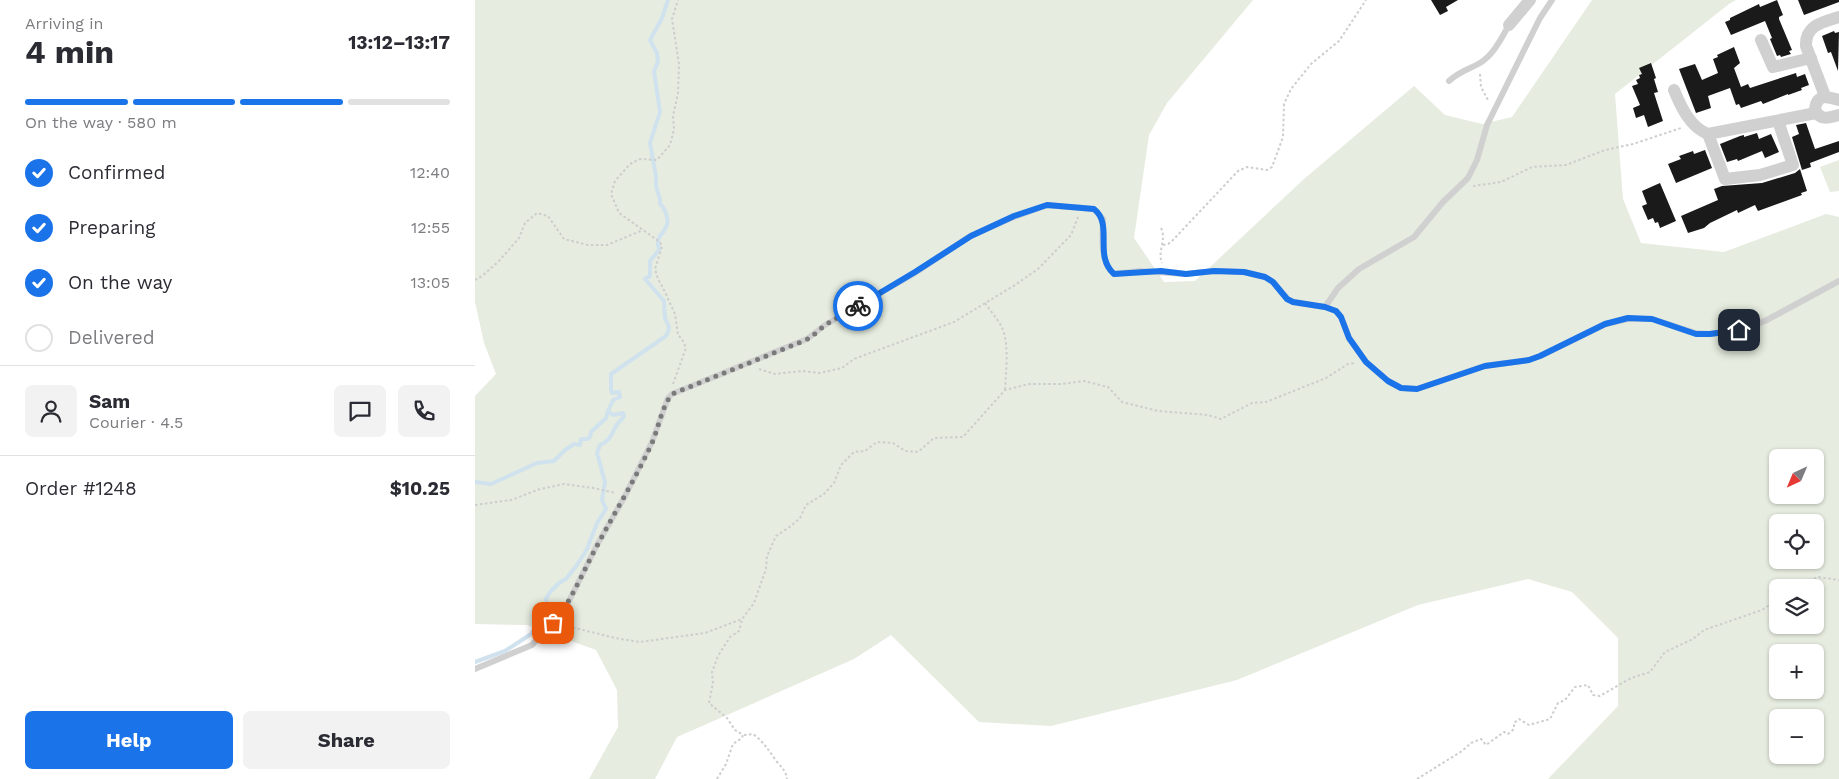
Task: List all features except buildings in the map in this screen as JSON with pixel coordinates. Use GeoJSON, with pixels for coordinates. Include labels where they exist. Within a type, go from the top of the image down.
{"type":"FeatureCollection","features":[{"type":"Feature","properties":{"kind":"street"},"geometry":{"type":"LineString","coordinates":[[1509,25],[1530,0]]}},
{"type":"Feature","properties":{"kind":"street"},"geometry":{"type":"LineString","coordinates":[[1825,96],[1806,39],[1814,26],[1839,17]]}},
{"type":"Feature","properties":{"kind":"street"},"geometry":{"type":"LineString","coordinates":[[1761,40],[1773,67],[1811,58]]}},
{"type":"Feature","properties":{"kind":"street"},"geometry":{"type":"LineString","coordinates":[[1675,90],[1692,123],[1708,134],[1816,113],[1824,118],[1839,115]]}},
{"type":"Feature","properties":{"kind":"street"},"geometry":{"type":"LineString","coordinates":[[1816,113],[1817,101],[1821,97],[1825,96],[1839,100]]}},
{"type":"Feature","properties":{"kind":"street"},"geometry":{"type":"LineString","coordinates":[[1708,134],[1725,179],[1760,175],[1793,165],[1778,121]]}},
{"type":"Feature","properties":{"kind":"lane"},"geometry":{"type":"LineString","coordinates":[[1325,307],[1338,288],[1359,269],[1414,237],[1473,170],[1487,125],[1531,34],[1552,0]]}},
{"type":"Feature","properties":{"kind":"lane"},"geometry":{"type":"LineString","coordinates":[[1449,81],[1459,72],[1479,64],[1487,58],[1493,52],[1509,25]]}},
{"type":"Feature","properties":{"kind":"lane"},"geometry":{"type":"LineString","coordinates":[[475,670],[532,645],[566,607],[652,442],[668,398],[676,392],[810,338],[825,325],[915,272],[971,236],[1014,216],[1047,205],[1094,209],[1100,213],[1103,219],[1103,248],[1106,267],[1114,274],[1140,271],[1186,274],[1214,271],[1257,274],[1273,282],[1287,299],[1293,302],[1325,307],[1336,311],[1341,317],[1349,338],[1366,362],[1394,386],[1410,390],[1485,366],[1529,360],[1616,320],[1652,319],[1696,334],[1717,334],[1739,330],[1765,321],[1839,281]]}},
{"type":"Feature","properties":{"kind":"path"},"geometry":{"type":"LineString","coordinates":[[668,398],[683,360],[684,352],[673,311],[655,269],[663,249],[660,242],[619,213],[611,194],[615,181],[630,164],[640,159],[657,160],[670,145],[674,129],[673,116],[678,93],[679,64],[672,19],[678,0]]}},
{"type":"Feature","properties":{"kind":"path"},"geometry":{"type":"LineString","coordinates":[[1163,245],[1173,240],[1238,171],[1247,167],[1267,170],[1272,166],[1283,137],[1284,104],[1291,89],[1311,64],[1345,35],[1366,0]]}},
{"type":"Feature","properties":{"kind":"path"},"geometry":{"type":"LineString","coordinates":[[1487,58],[1481,73],[1481,83],[1485,96],[1495,110]]}},
{"type":"Feature","properties":{"kind":"path"},"geometry":{"type":"LineString","coordinates":[[1461,184],[1474,186],[1501,182],[1531,167],[1566,165],[1613,148],[1676,131],[1692,123]]}},
{"type":"Feature","properties":{"kind":"path"},"geometry":{"type":"LineString","coordinates":[[747,364],[775,374],[802,371],[820,373],[842,368],[854,359],[954,322],[1037,269],[1071,235],[1081,208]]}},
{"type":"Feature","properties":{"kind":"path"},"geometry":{"type":"LineString","coordinates":[[475,280],[499,261],[519,238],[525,224],[537,214],[548,216],[564,239],[587,245],[607,245],[643,230]]}},
{"type":"Feature","properties":{"kind":"path"},"geometry":{"type":"LineString","coordinates":[[1161,228],[1164,236],[1160,259],[1170,272]]}},
{"type":"Feature","properties":{"kind":"path"},"geometry":{"type":"LineString","coordinates":[[985,303],[999,321],[1004,332],[1006,358],[1005,390]]}},
{"type":"Feature","properties":{"kind":"path"},"geometry":{"type":"LineString","coordinates":[[787,779],[785,770],[777,763],[762,741],[753,734],[743,735],[735,730],[727,718],[709,703],[713,683],[712,672],[717,656],[730,637],[739,631],[742,619],[754,603],[766,569],[767,556],[776,536],[800,518],[806,504],[824,494],[834,483],[841,465],[854,452],[865,451],[877,442],[893,442],[905,451],[918,452],[934,438],[963,437],[1005,390],[1029,384],[1062,384],[1084,381],[1108,387],[1122,402],[1158,411],[1208,415],[1221,419],[1252,403],[1265,402],[1327,378],[1348,364],[1366,362]]}},
{"type":"Feature","properties":{"kind":"path"},"geometry":{"type":"LineString","coordinates":[[475,504],[511,500],[540,489],[564,484],[593,488],[625,496]]}},
{"type":"Feature","properties":{"kind":"path"},"geometry":{"type":"LineString","coordinates":[[1814,579],[1818,577],[1839,580]]}},
{"type":"Feature","properties":{"kind":"path"},"geometry":{"type":"LineString","coordinates":[[1417,779],[1462,751],[1471,742],[1481,739],[1486,745],[1504,732],[1508,734],[1514,729],[1514,723],[1519,719],[1529,724],[1550,719],[1558,703],[1565,700],[1575,687],[1587,685],[1593,695],[1600,696],[1631,678],[1650,672],[1665,652],[1693,639],[1704,630],[1762,610],[1769,605]]}},
{"type":"Feature","properties":{"kind":"path"},"geometry":{"type":"LineString","coordinates":[[553,623],[640,642],[705,633],[742,619]]}},
{"type":"Feature","properties":{"kind":"path"},"geometry":{"type":"LineString","coordinates":[[717,779],[726,764],[733,744],[743,738],[743,735]]}},
{"type":"Feature","properties":{"kind":"shaded area"},"geometry":{"type":"Polygon","coordinates":[[[475,0],[1253,0],[1167,103],[1149,135],[1134,238],[1164,282],[1195,281],[1304,179],[1414,86],[1445,115],[1482,124],[1512,117],[1592,0],[1736,0],[1615,94],[1623,199],[1641,243],[1724,252],[1826,214],[1839,217],[1839,779],[1548,779],[1618,706],[1618,638],[1572,592],[1528,579],[1418,605],[1237,680],[1051,726],[979,722],[891,635],[854,659],[677,737],[655,779],[589,779],[618,727],[617,690],[596,650],[527,625],[475,624],[475,396],[496,374],[484,343],[475,302],[475,0]]]}},
{"type":"Feature","properties":{"kind":"shaded area"},"geometry":{"type":"Polygon","coordinates":[[[1839,160],[1839,191],[1830,192],[1820,167],[1839,160]]]}},
{"type":"Feature","properties":{"kind":"waterway"},"geometry":{"type":"LineString","coordinates":[[475,662],[505,651],[531,634],[547,609],[546,598],[559,583],[566,579],[587,549],[597,523],[606,509],[602,500],[605,482],[597,453],[600,445],[608,440],[624,416],[623,413],[613,415],[608,411],[613,400],[620,397],[619,392],[612,393],[611,374],[666,336],[668,332],[669,327],[665,318],[664,301],[645,279],[650,276],[650,261],[659,250],[658,240],[667,224],[665,211],[660,204],[656,186],[650,143],[660,112],[654,71],[658,62],[657,53],[650,40],[662,18],[668,0]]}},
{"type":"Feature","properties":{"kind":"waterway"},"geometry":{"type":"LineString","coordinates":[[475,482],[491,484],[537,463],[554,461],[574,444],[580,445],[581,439],[590,437],[591,432],[606,418],[608,411]]}},
{"type":"Feature","properties":{"kind":"way so far"},"geometry":{"type":"LineString","coordinates":[[553,623],[566,607],[625,496],[652,442],[668,398],[676,392],[810,338],[825,325],[858,306]]}},
{"type":"Feature","properties":{"kind":"route"},"geometry":{"type":"LineString","coordinates":[[858,306],[971,236],[1014,216],[1047,205],[1094,209],[1100,213],[1103,219],[1103,248],[1106,267],[1114,274],[1140,271],[1186,274],[1214,271],[1257,274],[1273,282],[1287,299],[1293,302],[1325,307],[1336,311],[1341,317],[1349,338],[1366,362],[1394,386],[1410,390],[1432,385],[1485,366],[1529,360],[1559,348],[1616,320],[1628,318],[1652,319],[1696,334],[1723,333],[1739,330]]}}]}
